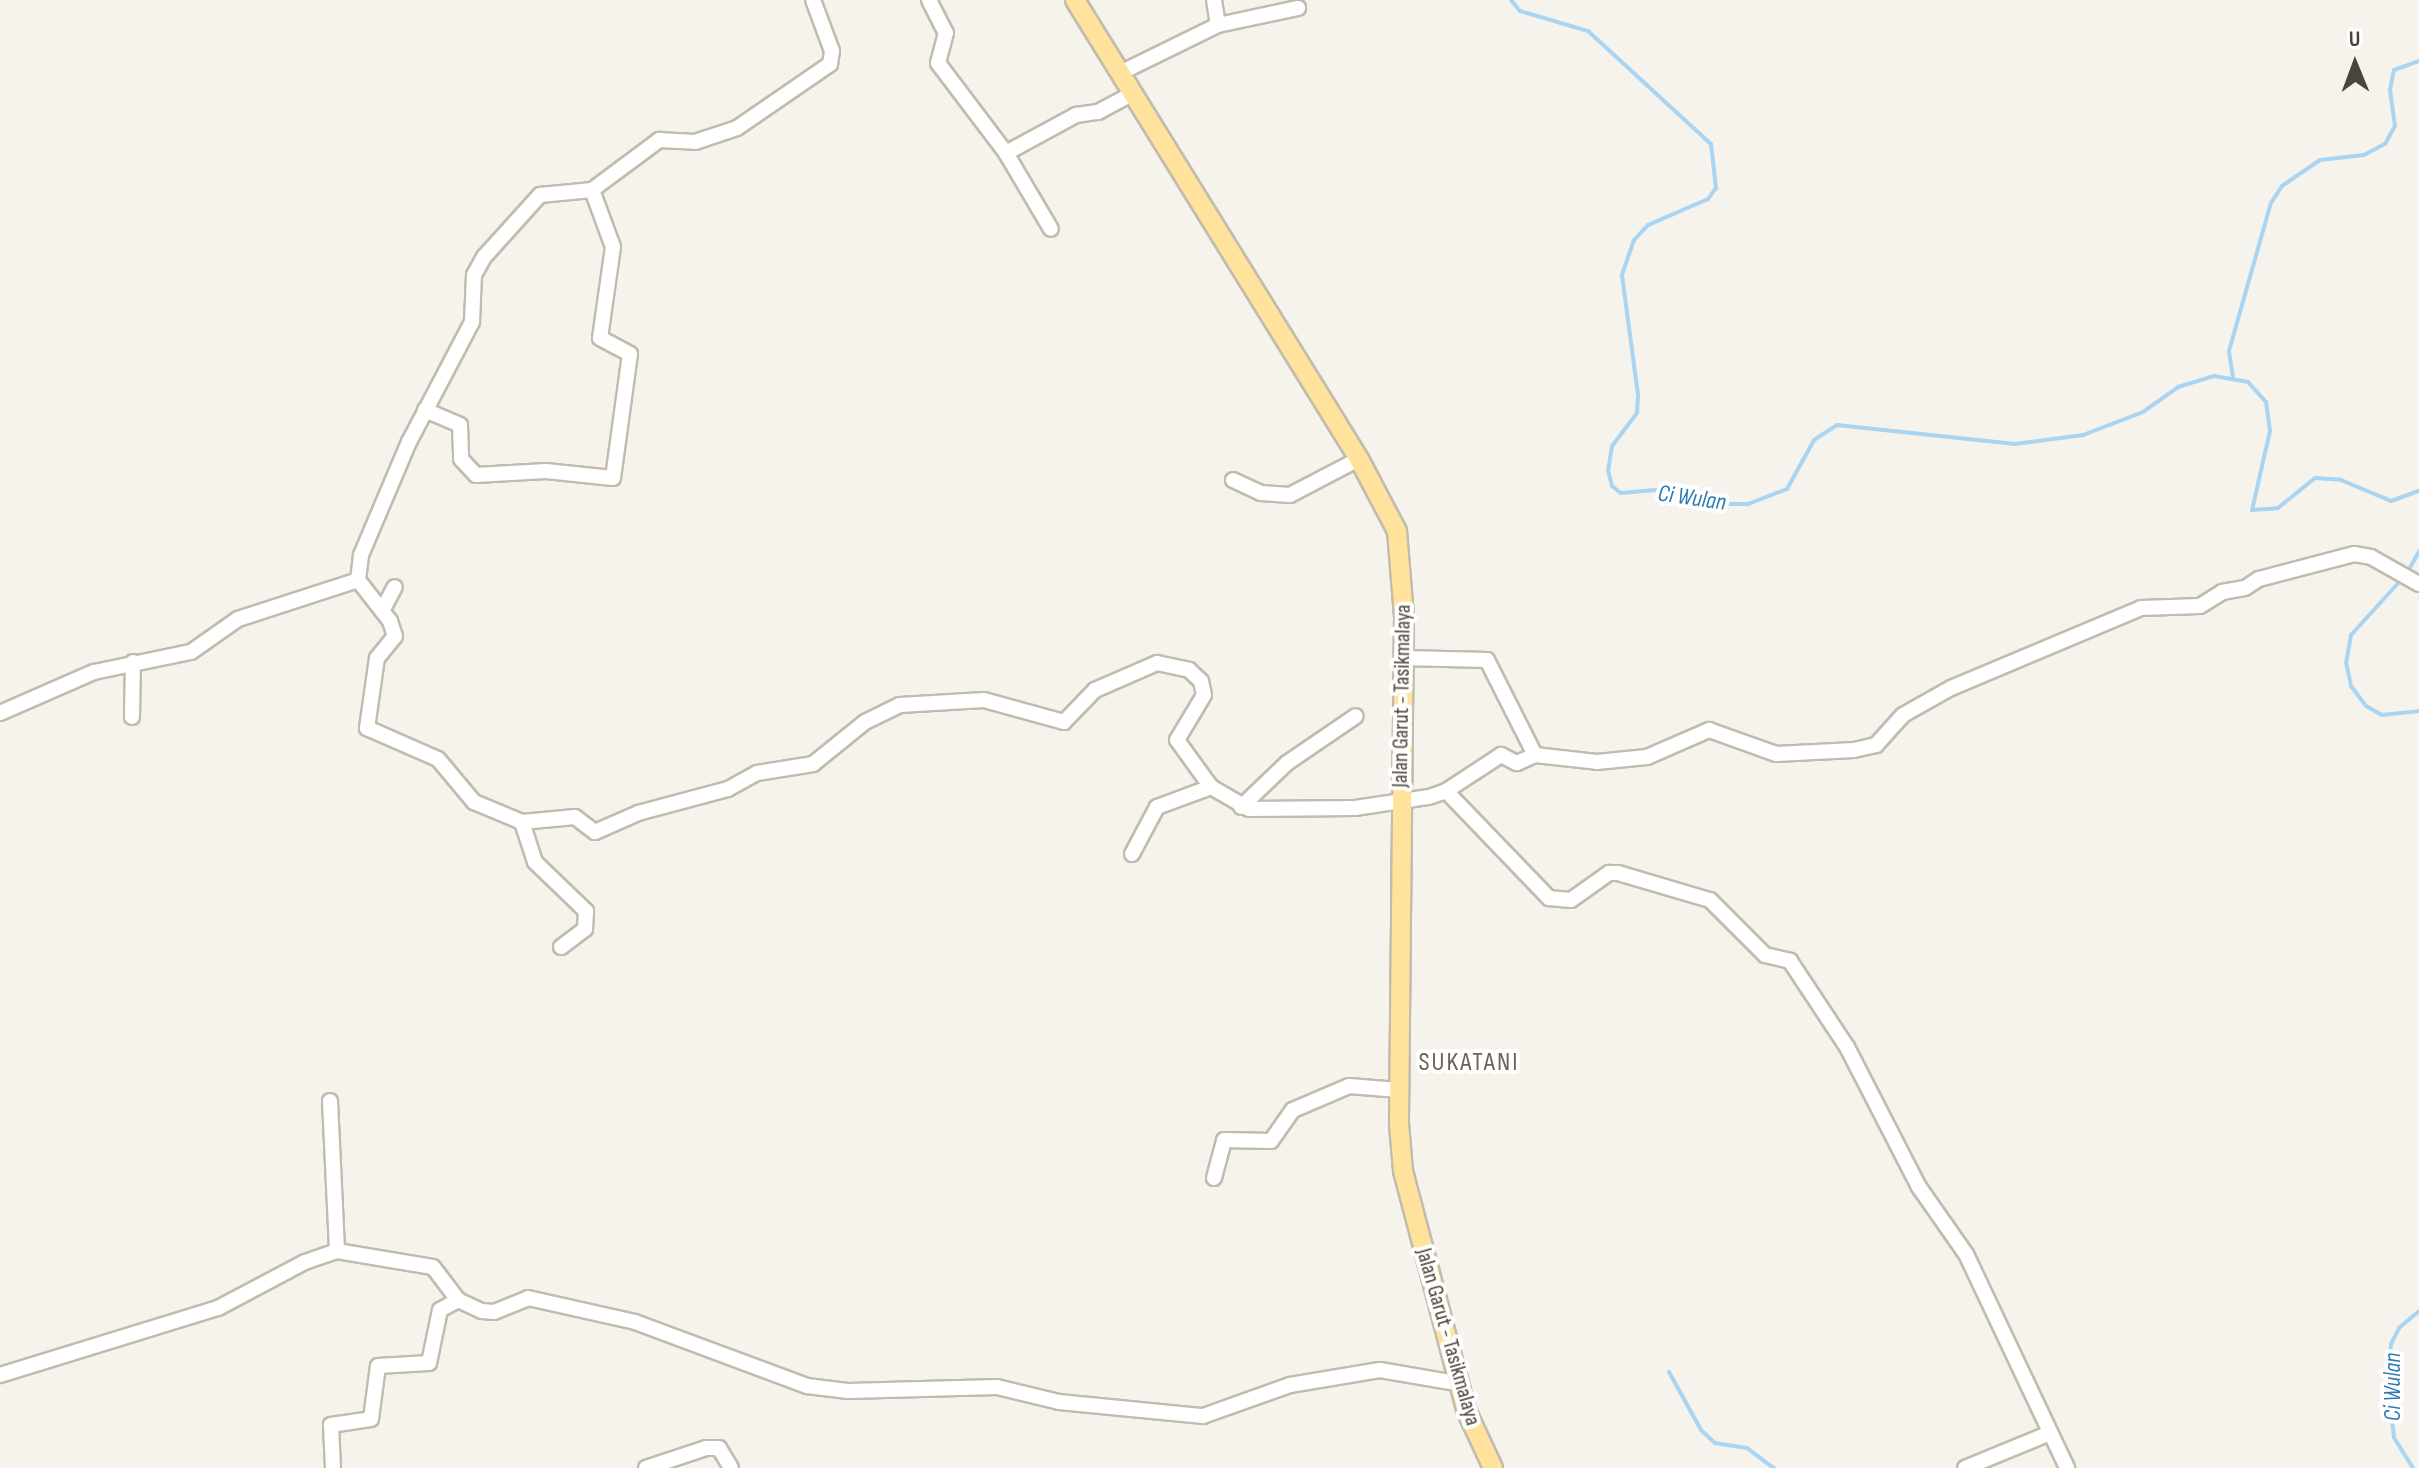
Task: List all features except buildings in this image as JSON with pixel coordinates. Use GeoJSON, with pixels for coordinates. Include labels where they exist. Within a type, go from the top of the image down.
{"type":"FeatureCollection","features":[{"type":"Feature","properties":{"kind":"main road","name":"Jalan Garut - Tasikmalaya"},"geometry":{"type":"LineString","coordinates":[[1075,0],[1359,459],[1397,531],[1404,658],[1399,1090],[1408,1196],[1475,1433],[1493,1468]]}},
{"type":"Feature","properties":{"kind":"street"},"geometry":{"type":"LineString","coordinates":[[813,0],[832,51],[830,64],[775,97],[746,123],[695,142],[659,140],[592,190],[540,195],[484,257],[474,275],[472,322],[425,410],[361,555],[358,580],[382,611],[395,636],[377,658],[367,728],[438,759],[474,802],[522,822],[575,817],[595,832],[638,813],[728,789],[763,771],[813,764],[865,722],[900,705],[984,700],[1064,722],[1095,690],[1157,663],[1189,670],[1204,688],[1176,737],[1211,787],[1241,807],[1346,808],[1401,800],[1446,791],[1497,757],[1517,763],[1535,755],[1597,762],[1647,757],[1712,730],[1776,754],[1872,747],[1903,715],[1951,688],[2141,608],[2200,606],[2222,592],[2331,557],[2362,555],[2410,579]]}},
{"type":"Feature","properties":{"kind":"street"},"geometry":{"type":"LineString","coordinates":[[1214,0],[1218,25]]}},
{"type":"Feature","properties":{"kind":"street"},"geometry":{"type":"LineString","coordinates":[[936,3],[946,33],[938,63],[1006,153],[1051,229]]}},
{"type":"Feature","properties":{"kind":"street"},"geometry":{"type":"LineString","coordinates":[[1120,73],[1218,25],[1298,8]]}},
{"type":"Feature","properties":{"kind":"street"},"geometry":{"type":"LineString","coordinates":[[1006,153],[1076,115],[1098,112],[1132,94]]}},
{"type":"Feature","properties":{"kind":"street"},"geometry":{"type":"LineString","coordinates":[[425,410],[460,425],[461,459],[476,475],[546,471],[613,478],[630,354],[600,338],[613,247],[592,190]]}},
{"type":"Feature","properties":{"kind":"street"},"geometry":{"type":"LineString","coordinates":[[1233,480],[1261,493],[1290,495],[1359,459]]}},
{"type":"Feature","properties":{"kind":"street"},"geometry":{"type":"LineString","coordinates":[[0,713],[94,672],[191,652],[238,619],[358,580]]}},
{"type":"Feature","properties":{"kind":"street"},"geometry":{"type":"LineString","coordinates":[[382,611],[395,587]]}},
{"type":"Feature","properties":{"kind":"street"},"geometry":{"type":"LineString","coordinates":[[1404,658],[1487,660],[1535,755]]}},
{"type":"Feature","properties":{"kind":"street"},"geometry":{"type":"LineString","coordinates":[[132,717],[133,662]]}},
{"type":"Feature","properties":{"kind":"street"},"geometry":{"type":"LineString","coordinates":[[1241,807],[1287,763],[1356,716]]}},
{"type":"Feature","properties":{"kind":"street"},"geometry":{"type":"LineString","coordinates":[[1132,854],[1157,807],[1211,787]]}},
{"type":"Feature","properties":{"kind":"street"},"geometry":{"type":"LineString","coordinates":[[1446,791],[1549,898],[1571,900],[1609,873],[1618,873],[1710,900],[1765,955],[1790,961],[1847,1047],[1919,1187],[1966,1254],[2048,1434],[2067,1468]]}},
{"type":"Feature","properties":{"kind":"street"},"geometry":{"type":"LineString","coordinates":[[522,822],[535,862],[586,911],[585,929],[561,947]]}},
{"type":"Feature","properties":{"kind":"street"},"geometry":{"type":"LineString","coordinates":[[1214,1178],[1224,1140],[1271,1141],[1293,1110],[1349,1086],[1399,1090]]}},
{"type":"Feature","properties":{"kind":"street"},"geometry":{"type":"LineString","coordinates":[[330,1101],[337,1251]]}},
{"type":"Feature","properties":{"kind":"street"},"geometry":{"type":"LineString","coordinates":[[0,1375],[218,1308],[305,1262],[337,1251],[433,1267],[458,1300],[494,1312],[528,1298],[635,1322],[807,1386],[848,1391],[997,1387],[1059,1402],[1203,1416],[1290,1385],[1380,1370],[1461,1384]]}},
{"type":"Feature","properties":{"kind":"street"},"geometry":{"type":"LineString","coordinates":[[333,1468],[331,1425],[371,1419],[378,1366],[429,1363],[440,1310],[458,1300]]}},
{"type":"Feature","properties":{"kind":"street"},"geometry":{"type":"LineString","coordinates":[[1965,1468],[2048,1434]]}},
{"type":"Feature","properties":{"kind":"street"},"geometry":{"type":"LineString","coordinates":[[646,1468],[706,1448],[719,1448],[731,1468]]}},
{"type":"Feature","properties":{"kind":"waterway","name":"Ci Wulan"},"geometry":{"type":"LineString","coordinates":[[1511,0],[1520,11],[1588,31],[1711,144],[1716,188],[1708,199],[1648,225],[1634,240],[1622,275],[1638,395],[1637,413],[1612,446],[1608,470],[1612,486],[1621,493],[1668,489],[1717,504],[1748,504],[1787,489],[1814,440],[1837,425],[2015,444],[2083,435],[2143,412],[2178,387],[2214,376],[2248,382],[2266,402],[2270,431],[2252,510],[2278,508],[2315,478],[2341,480],[2391,501],[2419,491]]}},
{"type":"Feature","properties":{"kind":"waterway"},"geometry":{"type":"LineString","coordinates":[[2233,377],[2229,351],[2271,203],[2282,186],[2320,160],[2364,155],[2385,144],[2395,126],[2390,90],[2394,70],[2419,61]]}},
{"type":"Feature","properties":{"kind":"waterway","name":"Ci Wulan"},"geometry":{"type":"LineString","coordinates":[[2407,573],[2419,551]]}},
{"type":"Feature","properties":{"kind":"waterway","name":"Ci Wulan"},"geometry":{"type":"LineString","coordinates":[[2401,580],[2351,635],[2346,662],[2351,686],[2366,706],[2382,715],[2419,711]]}},
{"type":"Feature","properties":{"kind":"waterway","name":"Ci Wulan"},"geometry":{"type":"LineString","coordinates":[[2413,1468],[2394,1437],[2388,1384],[2391,1344],[2399,1328],[2419,1311]]}},
{"type":"Feature","properties":{"kind":"waterway"},"geometry":{"type":"LineString","coordinates":[[1669,1372],[1701,1430],[1715,1443],[1747,1448],[1774,1468]]}},
{"type":"Feature","properties":{"kind":"district","name":"SUKATANI"},"geometry":{"type":"Point","coordinates":[1469,1063]}}]}
